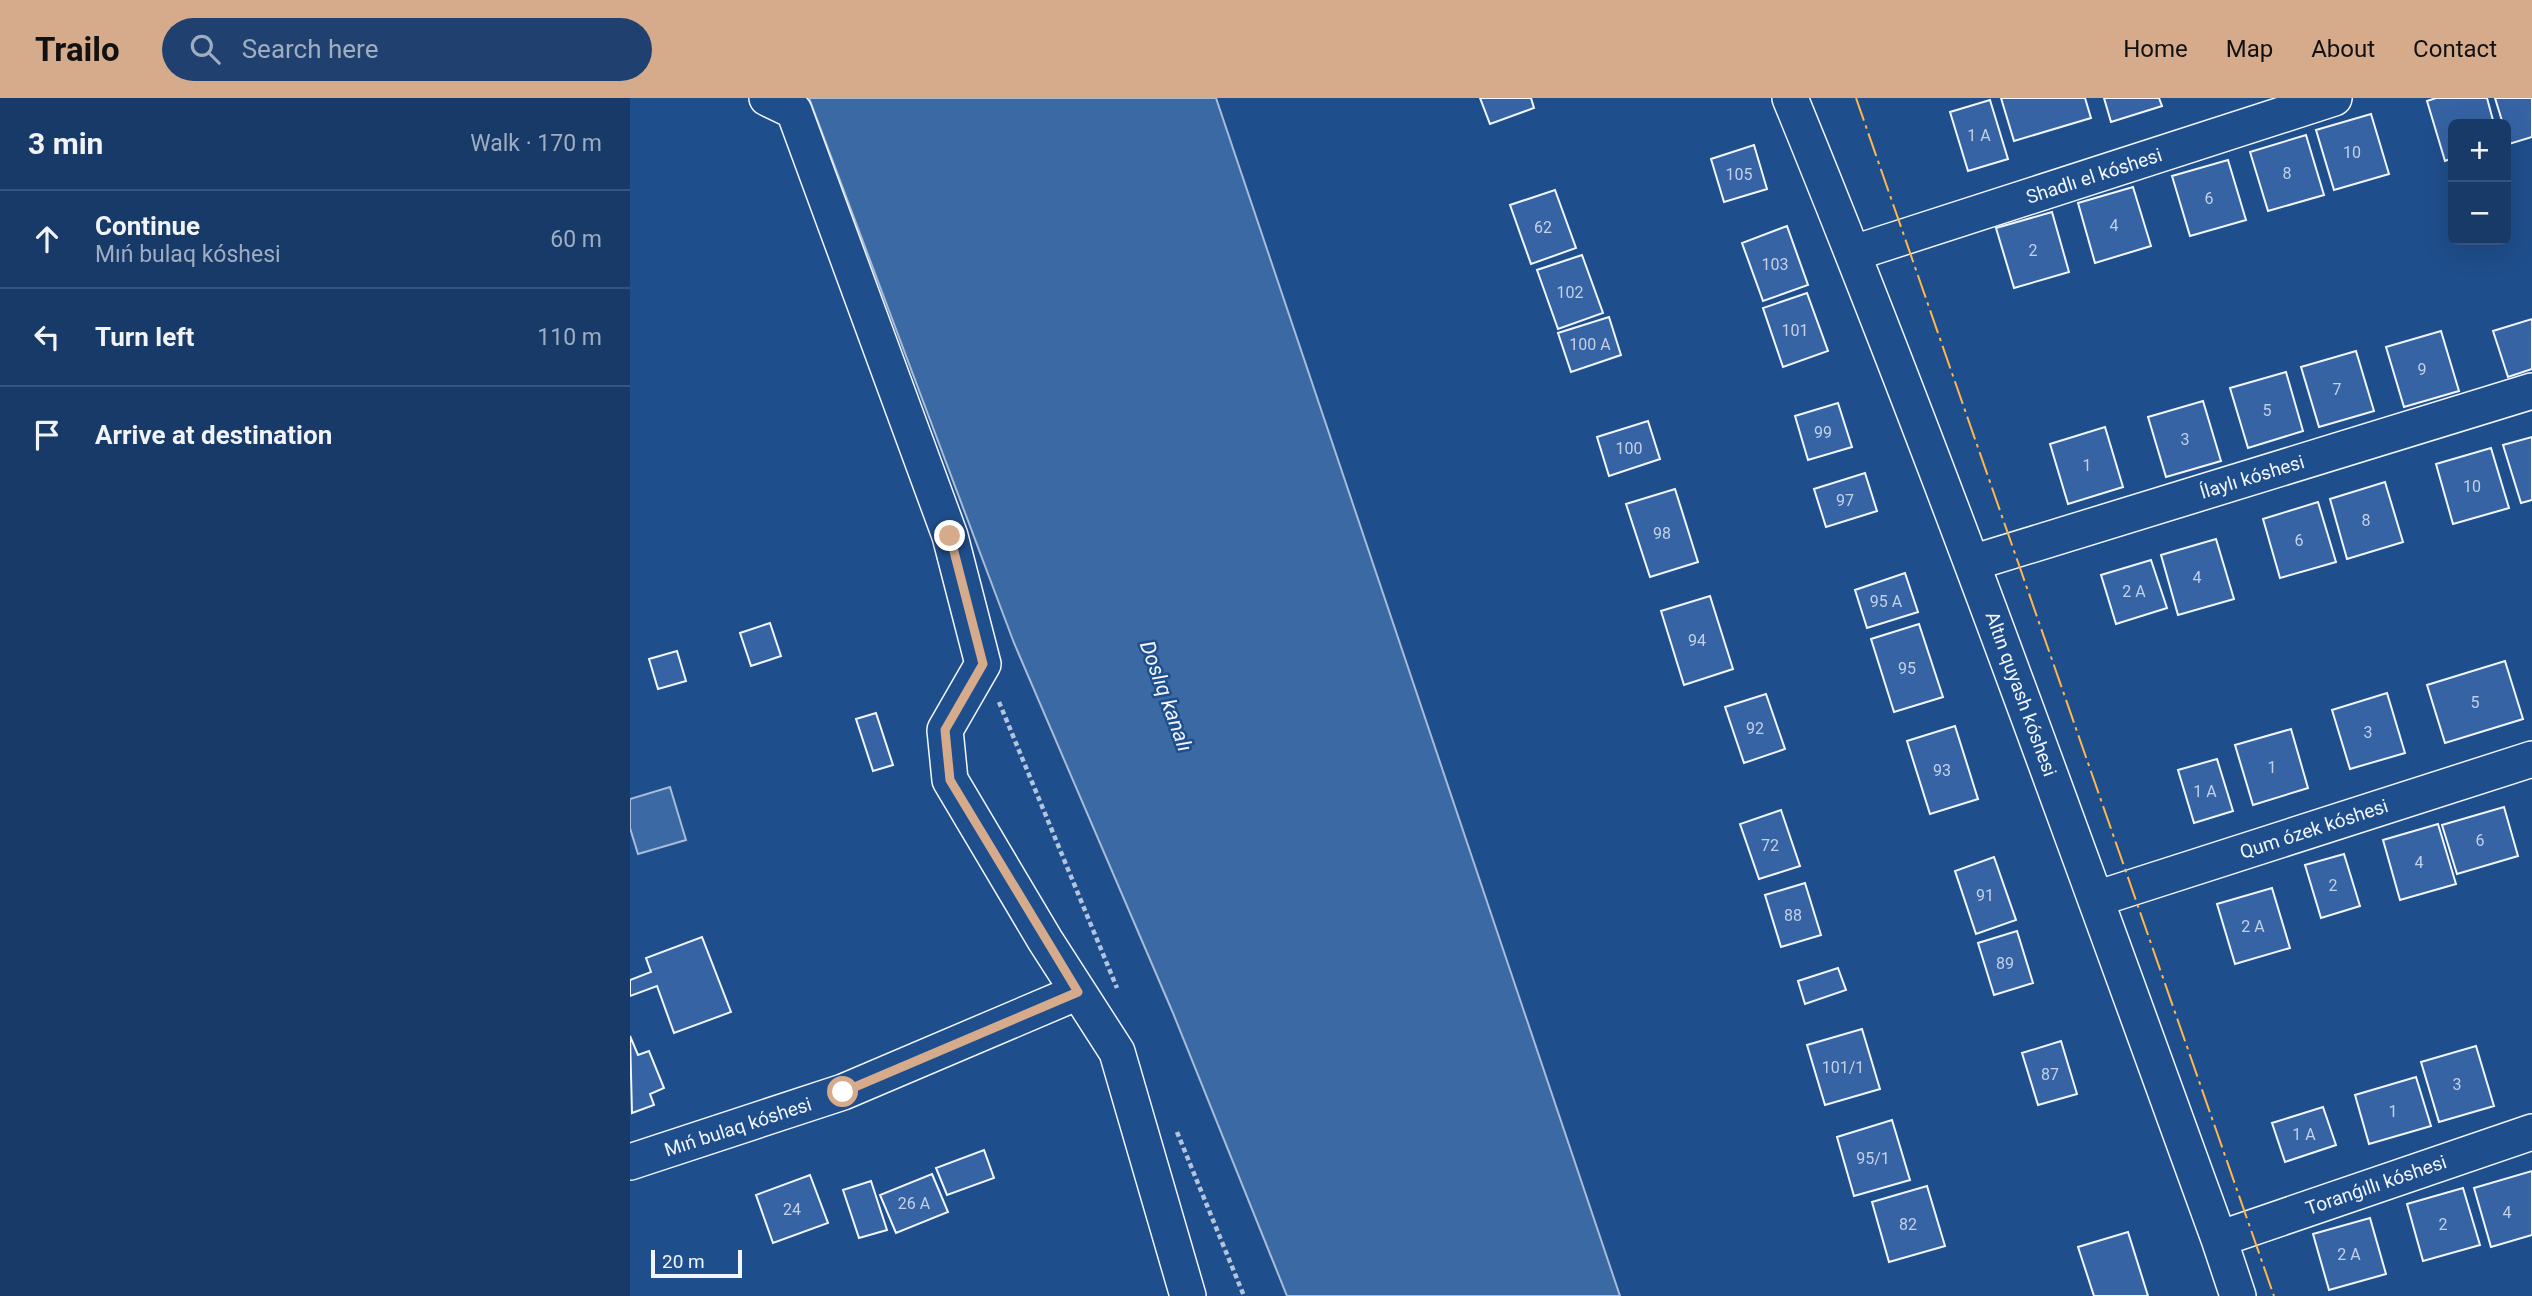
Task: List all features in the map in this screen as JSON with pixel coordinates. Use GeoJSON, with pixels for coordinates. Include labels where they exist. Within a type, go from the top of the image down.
{"type":"FeatureCollection","features":[{"type":"Feature","properties":{"kind":"street"},"geometry":{"type":"LineString","coordinates":[[767,98],[794,111],[950,536],[983,664],[945,730],[950,780],[1117,1052],[1188,1296]]}},
{"type":"Feature","properties":{"kind":"street","name":"Altın quyash kóshesi"},"geometry":{"type":"LineString","coordinates":[[1790,98],[1854,253],[1972,563],[2238,1296]]}},
{"type":"Feature","properties":{"kind":"street","name":"Shadlı el kóshesi"},"geometry":{"type":"LineString","coordinates":[[1854,253],[2334,98]]}},
{"type":"Feature","properties":{"kind":"street","name":"Ílaylı kóshesi"},"geometry":{"type":"LineString","coordinates":[[1972,563],[2532,391]]}},
{"type":"Feature","properties":{"kind":"street","name":"Qum ózek kóshesi"},"geometry":{"type":"LineString","coordinates":[[2096,899],[2532,759]]}},
{"type":"Feature","properties":{"kind":"street","name":"Mıń bulaq kóshesi"},"geometry":{"type":"LineString","coordinates":[[630,1162],[843,1092],[1078,992]]}},
{"type":"Feature","properties":{"kind":"street","name":"Toranǵıllı kóshesi"},"geometry":{"type":"LineString","coordinates":[[2219,1239],[2532,1132]]}},
{"type":"Feature","properties":{"kind":"path"},"geometry":{"type":"LineString","coordinates":[[983,664],[1119,992]]}},
{"type":"Feature","properties":{"kind":"path"},"geometry":{"type":"LineString","coordinates":[[1172,1120],[1244,1296]]}},
{"type":"Feature","properties":{"kind":"water","name":"Doslıq kanalı"},"geometry":{"type":"Polygon","coordinates":[[[809,98],[1216,98],[1620,1296],[1287,1296],[1173,1013],[1014,643],[809,98]]]}},
{"type":"Feature","properties":{"kind":"water"},"geometry":{"type":"Polygon","coordinates":[[[670,787],[686,840],[638,854],[630,828],[630,799],[670,787]]]}},
{"type":"Feature","properties":{"kind":"building"},"geometry":{"type":"Polygon","coordinates":[[[1480,98],[1531,98],[1534,108],[1490,124],[1480,98]]]}},
{"type":"Feature","properties":{"kind":"building"},"geometry":{"type":"Polygon","coordinates":[[[2001,98],[2085,98],[2091,118],[2014,141],[2001,98]]]}},
{"type":"Feature","properties":{"kind":"building"},"geometry":{"type":"Polygon","coordinates":[[[2104,98],[2159,98],[2162,106],[2111,122],[2104,98]]]}},
{"type":"Feature","properties":{"kind":"building"},"geometry":{"type":"Polygon","coordinates":[[[2436,98],[2487,98],[2493,119],[2448,119],[2448,160],[2445,161],[2427,101],[2436,98]]]}},
{"type":"Feature","properties":{"kind":"building"},"geometry":{"type":"Polygon","coordinates":[[[2495,98],[2532,98],[2532,137],[2511,143],[2511,119],[2501,119],[2495,98]]]}},
{"type":"Feature","properties":{"kind":"building"},"geometry":{"type":"Polygon","coordinates":[[[1990,100],[2008,159],[1968,171],[1950,112],[1990,100]]]}},
{"type":"Feature","properties":{"kind":"building"},"geometry":{"type":"Polygon","coordinates":[[[2371,114],[2389,174],[2334,190],[2316,130],[2371,114]]]}},
{"type":"Feature","properties":{"kind":"building"},"geometry":{"type":"Polygon","coordinates":[[[2306,135],[2324,195],[2268,211],[2250,152],[2306,135]]]}},
{"type":"Feature","properties":{"kind":"building"},"geometry":{"type":"Polygon","coordinates":[[[1754,145],[1767,189],[1724,202],[1711,159],[1754,145]]]}},
{"type":"Feature","properties":{"kind":"building"},"geometry":{"type":"Polygon","coordinates":[[[2228,160],[2246,220],[2190,236],[2172,176],[2228,160]]]}},
{"type":"Feature","properties":{"kind":"building"},"geometry":{"type":"Polygon","coordinates":[[[2133,187],[2151,246],[2095,263],[2078,203],[2133,187]]]}},
{"type":"Feature","properties":{"kind":"building"},"geometry":{"type":"Polygon","coordinates":[[[1555,190],[1576,248],[1531,264],[1510,205],[1555,190]]]}},
{"type":"Feature","properties":{"kind":"building"},"geometry":{"type":"Polygon","coordinates":[[[2052,212],[2069,272],[2014,288],[1996,228],[2052,212]]]}},
{"type":"Feature","properties":{"kind":"building"},"geometry":{"type":"Polygon","coordinates":[[[1787,226],[1808,285],[1763,301],[1742,243],[1787,226]]]}},
{"type":"Feature","properties":{"kind":"building"},"geometry":{"type":"Polygon","coordinates":[[[1582,255],[1603,313],[1558,329],[1537,270],[1582,255]]]}},
{"type":"Feature","properties":{"kind":"building"},"geometry":{"type":"Polygon","coordinates":[[[1807,293],[1828,351],[1783,367],[1763,308],[1807,293]]]}},
{"type":"Feature","properties":{"kind":"building"},"geometry":{"type":"Polygon","coordinates":[[[1609,317],[1621,355],[1571,372],[1558,333],[1609,317]]]}},
{"type":"Feature","properties":{"kind":"building"},"geometry":{"type":"Polygon","coordinates":[[[2532,319],[2532,369],[2508,377],[2493,331],[2532,319]]]}},
{"type":"Feature","properties":{"kind":"building"},"geometry":{"type":"Polygon","coordinates":[[[2441,331],[2459,391],[2404,407],[2386,347],[2441,331]]]}},
{"type":"Feature","properties":{"kind":"building"},"geometry":{"type":"Polygon","coordinates":[[[2356,351],[2374,411],[2319,427],[2301,367],[2356,351]]]}},
{"type":"Feature","properties":{"kind":"building"},"geometry":{"type":"Polygon","coordinates":[[[2286,372],[2303,431],[2248,448],[2230,388],[2286,372]]]}},
{"type":"Feature","properties":{"kind":"building"},"geometry":{"type":"Polygon","coordinates":[[[2203,401],[2221,461],[2166,477],[2148,417],[2203,401]]]}},
{"type":"Feature","properties":{"kind":"building"},"geometry":{"type":"Polygon","coordinates":[[[1838,403],[1852,447],[1808,460],[1795,416],[1838,403]]]}},
{"type":"Feature","properties":{"kind":"building"},"geometry":{"type":"Polygon","coordinates":[[[1648,421],[1660,459],[1609,476],[1597,437],[1648,421]]]}},
{"type":"Feature","properties":{"kind":"building"},"geometry":{"type":"Polygon","coordinates":[[[2105,427],[2123,487],[2068,504],[2050,444],[2105,427]]]}},
{"type":"Feature","properties":{"kind":"building"},"geometry":{"type":"Polygon","coordinates":[[[2532,437],[2532,500],[2521,503],[2503,445],[2532,437]]]}},
{"type":"Feature","properties":{"kind":"building"},"geometry":{"type":"Polygon","coordinates":[[[2491,448],[2509,508],[2453,524],[2436,464],[2491,448]]]}},
{"type":"Feature","properties":{"kind":"building"},"geometry":{"type":"Polygon","coordinates":[[[1865,473],[1877,511],[1826,527],[1814,489],[1865,473]]]}},
{"type":"Feature","properties":{"kind":"building"},"geometry":{"type":"Polygon","coordinates":[[[2385,482],[2403,542],[2347,559],[2330,499],[2385,482]]]}},
{"type":"Feature","properties":{"kind":"building"},"geometry":{"type":"Polygon","coordinates":[[[1675,489],[1698,562],[1650,577],[1626,504],[1675,489]]]}},
{"type":"Feature","properties":{"kind":"building"},"geometry":{"type":"Polygon","coordinates":[[[2318,502],[2336,562],[2280,578],[2263,519],[2318,502]]]}},
{"type":"Feature","properties":{"kind":"building"},"geometry":{"type":"Polygon","coordinates":[[[2216,539],[2234,599],[2178,615],[2161,555],[2216,539]]]}},
{"type":"Feature","properties":{"kind":"building"},"geometry":{"type":"Polygon","coordinates":[[[2151,560],[2167,608],[2116,624],[2101,575],[2151,560]]]}},
{"type":"Feature","properties":{"kind":"building"},"geometry":{"type":"Polygon","coordinates":[[[1905,573],[1918,612],[1867,628],[1855,590],[1905,573]]]}},
{"type":"Feature","properties":{"kind":"building"},"geometry":{"type":"Polygon","coordinates":[[[1710,596],[1733,669],[1684,685],[1661,611],[1710,596]]]}},
{"type":"Feature","properties":{"kind":"building"},"geometry":{"type":"Polygon","coordinates":[[[770,623],[781,656],[751,666],[740,633],[770,623]]]}},
{"type":"Feature","properties":{"kind":"building"},"geometry":{"type":"Polygon","coordinates":[[[1919,624],[1943,697],[1894,712],[1871,639],[1919,624]]]}},
{"type":"Feature","properties":{"kind":"building"},"geometry":{"type":"Polygon","coordinates":[[[677,651],[686,681],[658,689],[649,659],[677,651]]]}},
{"type":"Feature","properties":{"kind":"building"},"geometry":{"type":"Polygon","coordinates":[[[2505,661],[2523,719],[2445,743],[2427,685],[2505,661]]]}},
{"type":"Feature","properties":{"kind":"building"},"geometry":{"type":"Polygon","coordinates":[[[2387,693],[2405,753],[2350,769],[2332,710],[2387,693]]]}},
{"type":"Feature","properties":{"kind":"building"},"geometry":{"type":"Polygon","coordinates":[[[1766,694],[1785,749],[1744,763],[1725,707],[1766,694]]]}},
{"type":"Feature","properties":{"kind":"building"},"geometry":{"type":"Polygon","coordinates":[[[876,713],[893,765],[873,771],[856,719],[876,713]]]}},
{"type":"Feature","properties":{"kind":"building"},"geometry":{"type":"Polygon","coordinates":[[[1955,726],[1978,799],[1930,814],[1907,741],[1955,726]]]}},
{"type":"Feature","properties":{"kind":"building"},"geometry":{"type":"Polygon","coordinates":[[[2291,729],[2308,788],[2253,805],[2235,745],[2291,729]]]}},
{"type":"Feature","properties":{"kind":"building"},"geometry":{"type":"Polygon","coordinates":[[[2217,759],[2233,811],[2194,823],[2178,770],[2217,759]]]}},
{"type":"Feature","properties":{"kind":"building"},"geometry":{"type":"Polygon","coordinates":[[[2504,807],[2518,856],[2457,874],[2442,825],[2504,807]]]}},
{"type":"Feature","properties":{"kind":"building"},"geometry":{"type":"Polygon","coordinates":[[[1781,810],[1800,866],[1759,879],[1740,824],[1781,810]]]}},
{"type":"Feature","properties":{"kind":"building"},"geometry":{"type":"Polygon","coordinates":[[[2438,824],[2456,884],[2400,900],[2383,840],[2438,824]]]}},
{"type":"Feature","properties":{"kind":"building"},"geometry":{"type":"Polygon","coordinates":[[[2344,854],[2360,906],[2321,918],[2305,865],[2344,854]]]}},
{"type":"Feature","properties":{"kind":"building"},"geometry":{"type":"Polygon","coordinates":[[[1994,857],[2016,920],[1976,934],[1955,871],[1994,857]]]}},
{"type":"Feature","properties":{"kind":"building"},"geometry":{"type":"Polygon","coordinates":[[[1805,883],[1821,935],[1781,947],[1765,895],[1805,883]]]}},
{"type":"Feature","properties":{"kind":"building"},"geometry":{"type":"Polygon","coordinates":[[[2272,888],[2290,948],[2235,964],[2217,904],[2272,888]]]}},
{"type":"Feature","properties":{"kind":"building"},"geometry":{"type":"Polygon","coordinates":[[[2017,931],[2033,983],[1994,995],[1978,943],[2017,931]]]}},
{"type":"Feature","properties":{"kind":"building"},"geometry":{"type":"Polygon","coordinates":[[[702,937],[731,1012],[674,1033],[657,986],[630,996],[630,980],[651,972],[646,958],[702,937]]]}},
{"type":"Feature","properties":{"kind":"building"},"geometry":{"type":"Polygon","coordinates":[[[1838,968],[1846,990],[1805,1004],[1798,981],[1838,968]]]}},
{"type":"Feature","properties":{"kind":"building"},"geometry":{"type":"Polygon","coordinates":[[[1862,1029],[1880,1089],[1825,1105],[1807,1045],[1862,1029]]]}},
{"type":"Feature","properties":{"kind":"building"},"geometry":{"type":"Polygon","coordinates":[[[630,1036],[638,1055],[649,1051],[664,1088],[650,1094],[654,1105],[632,1113],[630,1036]]]}},
{"type":"Feature","properties":{"kind":"building"},"geometry":{"type":"Polygon","coordinates":[[[2061,1041],[2077,1094],[2038,1105],[2022,1053],[2061,1041]]]}},
{"type":"Feature","properties":{"kind":"building"},"geometry":{"type":"Polygon","coordinates":[[[2476,1046],[2494,1106],[2439,1122],[2421,1062],[2476,1046]]]}},
{"type":"Feature","properties":{"kind":"building"},"geometry":{"type":"Polygon","coordinates":[[[2416,1077],[2431,1126],[2369,1144],[2355,1095],[2416,1077]]]}},
{"type":"Feature","properties":{"kind":"building"},"geometry":{"type":"Polygon","coordinates":[[[2323,1107],[2336,1145],[2285,1162],[2272,1123],[2323,1107]]]}},
{"type":"Feature","properties":{"kind":"building"},"geometry":{"type":"Polygon","coordinates":[[[1892,1120],[1910,1180],[1854,1196],[1837,1137],[1892,1120]]]}},
{"type":"Feature","properties":{"kind":"building"},"geometry":{"type":"Polygon","coordinates":[[[984,1150],[994,1178],[947,1195],[936,1168],[984,1150]]]}},
{"type":"Feature","properties":{"kind":"building"},"geometry":{"type":"Polygon","coordinates":[[[2532,1171],[2532,1235],[2491,1247],[2474,1188],[2532,1171]]]}},
{"type":"Feature","properties":{"kind":"building"},"geometry":{"type":"Polygon","coordinates":[[[932,1174],[948,1212],[896,1233],[880,1195],[932,1174]]]}},
{"type":"Feature","properties":{"kind":"building"},"geometry":{"type":"Polygon","coordinates":[[[810,1175],[828,1223],[773,1243],[756,1195],[810,1175]]]}},
{"type":"Feature","properties":{"kind":"building"},"geometry":{"type":"Polygon","coordinates":[[[871,1181],[887,1230],[859,1238],[843,1190],[871,1181]]]}},
{"type":"Feature","properties":{"kind":"building"},"geometry":{"type":"Polygon","coordinates":[[[1927,1186],[1945,1246],[1889,1262],[1872,1202],[1927,1186]]]}},
{"type":"Feature","properties":{"kind":"building"},"geometry":{"type":"Polygon","coordinates":[[[2463,1188],[2480,1245],[2423,1261],[2407,1204],[2463,1188]]]}},
{"type":"Feature","properties":{"kind":"building"},"geometry":{"type":"Polygon","coordinates":[[[2370,1218],[2386,1274],[2329,1290],[2313,1234],[2370,1218]]]}},
{"type":"Feature","properties":{"kind":"building"},"geometry":{"type":"Polygon","coordinates":[[[2128,1232],[2148,1296],[2094,1296],[2078,1247],[2128,1232]]]}},
{"type":"Feature","properties":{"kind":"power"},"geometry":{"type":"LineString","coordinates":[[1856,98],[2274,1296]]}},
{"type":"Feature","properties":{"kind":"route"},"geometry":{"type":"LineString","coordinates":[[843,1092],[1078,992],[950,780],[945,730],[983,664],[950,536]]}}]}
